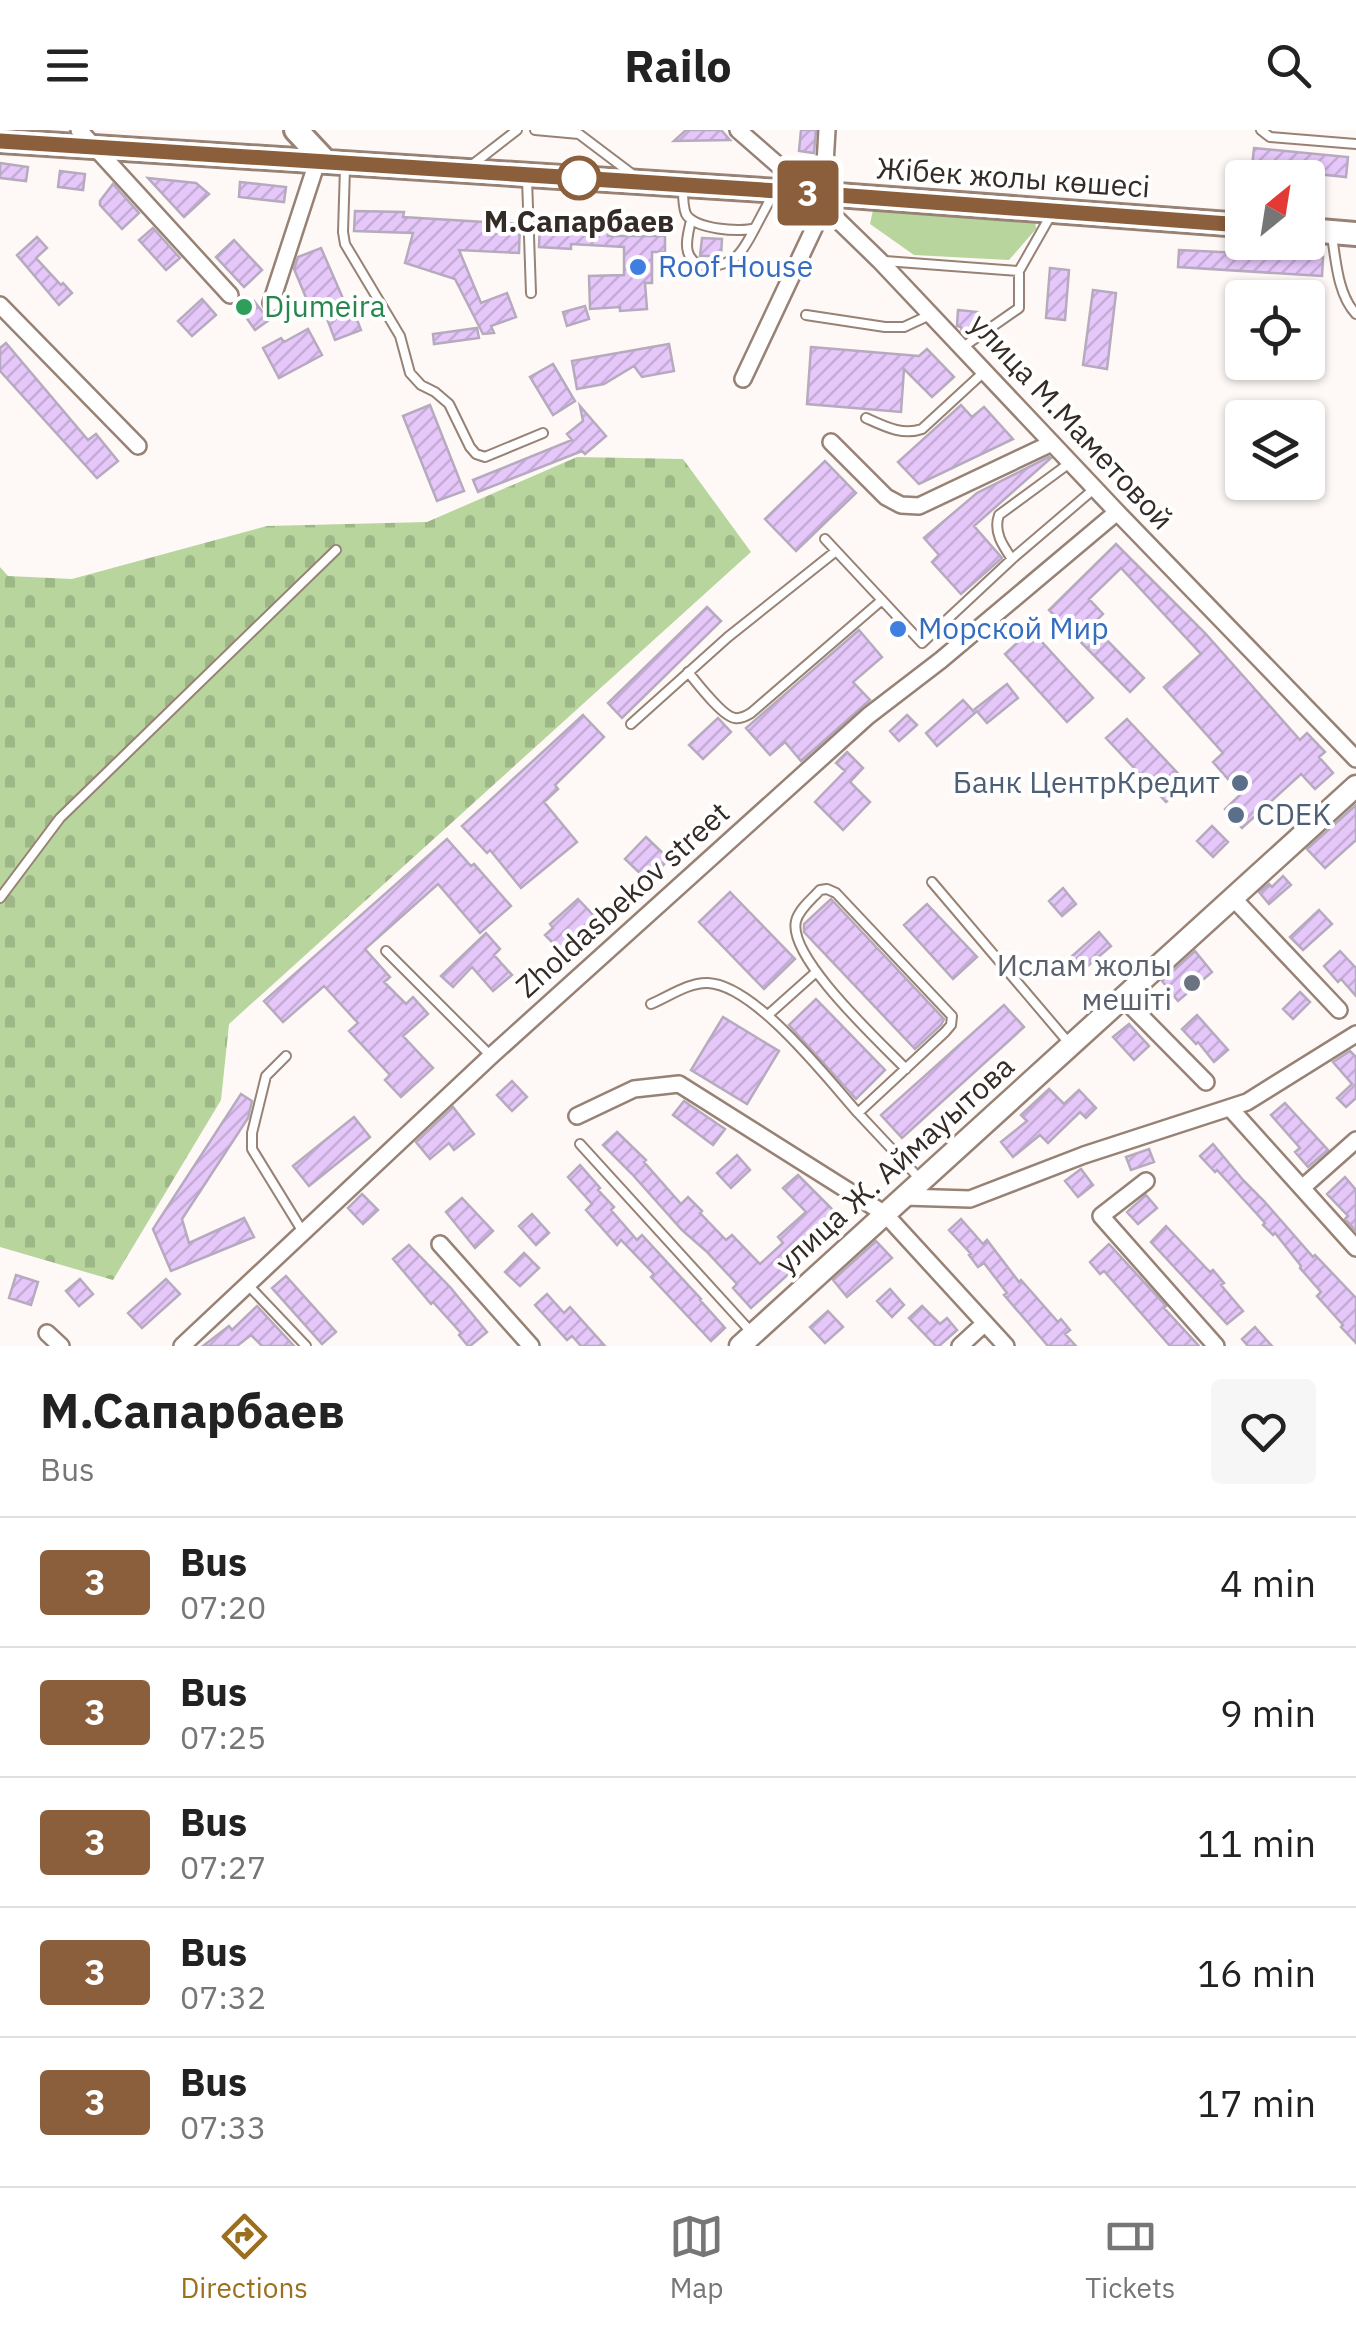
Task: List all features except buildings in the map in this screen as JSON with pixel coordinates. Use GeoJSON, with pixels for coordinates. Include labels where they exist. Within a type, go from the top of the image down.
{"type":"FeatureCollection","features":[{"type":"Feature","properties":{"kind":"main road"},"geometry":{"type":"LineString","coordinates":[[296,130],[330,162]]}},
{"type":"Feature","properties":{"kind":"main road","name":"Жібек жолы көшесі"},"geometry":{"type":"LineString","coordinates":[[0,141],[87,138],[330,162],[775,191],[817,200],[1054,210],[1225,224]]}},
{"type":"Feature","properties":{"kind":"main road"},"geometry":{"type":"LineString","coordinates":[[1325,231],[1356,234]]}},
{"type":"Feature","properties":{"kind":"street","name":"улица М.Маметовой"},"geometry":{"type":"LineString","coordinates":[[738,130],[880,261],[1356,759]]}},
{"type":"Feature","properties":{"kind":"street"},"geometry":{"type":"LineString","coordinates":[[743,379],[817,200],[827,130]]}},
{"type":"Feature","properties":{"kind":"street"},"geometry":{"type":"LineString","coordinates":[[87,138],[230,295]]}},
{"type":"Feature","properties":{"kind":"street"},"geometry":{"type":"LineString","coordinates":[[271,302],[330,162]]}},
{"type":"Feature","properties":{"kind":"street"},"geometry":{"type":"LineString","coordinates":[[0,305],[138,446]]}},
{"type":"Feature","properties":{"kind":"street"},"geometry":{"type":"LineString","coordinates":[[831,442],[886,497],[901,505],[919,506],[1052,443]]}},
{"type":"Feature","properties":{"kind":"street","name":"Zholdasbekov street"},"geometry":{"type":"LineString","coordinates":[[182,1346],[491,1056],[868,716],[1117,512]]}},
{"type":"Feature","properties":{"kind":"street","name":"улица Ж. Аймауытова"},"geometry":{"type":"LineString","coordinates":[[747,1340],[1356,786]]}},
{"type":"Feature","properties":{"kind":"street"},"geometry":{"type":"LineString","coordinates":[[1234,898],[1339,1010]]}},
{"type":"Feature","properties":{"kind":"street"},"geometry":{"type":"LineString","coordinates":[[1123,998],[1206,1082]]}},
{"type":"Feature","properties":{"kind":"street"},"geometry":{"type":"LineString","coordinates":[[904,1197],[970,1199],[1230,1108],[1356,1034]]}},
{"type":"Feature","properties":{"kind":"street"},"geometry":{"type":"LineString","coordinates":[[576,1116],[634,1089],[679,1084],[885,1214],[1006,1346]]}},
{"type":"Feature","properties":{"kind":"street"},"geometry":{"type":"LineString","coordinates":[[1230,1108],[1356,1248]]}},
{"type":"Feature","properties":{"kind":"street"},"geometry":{"type":"LineString","coordinates":[[1302,1188],[1356,1140]]}},
{"type":"Feature","properties":{"kind":"street"},"geometry":{"type":"LineString","coordinates":[[1146,1181],[1101,1216],[1216,1346]]}},
{"type":"Feature","properties":{"kind":"street"},"geometry":{"type":"LineString","coordinates":[[440,1244],[531,1346]]}},
{"type":"Feature","properties":{"kind":"street"},"geometry":{"type":"LineString","coordinates":[[960,1346],[985,1323]]}},
{"type":"Feature","properties":{"kind":"street"},"geometry":{"type":"LineString","coordinates":[[47,1333],[61,1346]]}},
{"type":"Feature","properties":{"kind":"lane"},"geometry":{"type":"LineString","coordinates":[[464,171],[516,130]]}},
{"type":"Feature","properties":{"kind":"lane"},"geometry":{"type":"LineString","coordinates":[[535,130],[580,132],[643,182]]}},
{"type":"Feature","properties":{"kind":"lane"},"geometry":{"type":"LineString","coordinates":[[1261,130],[1270,137],[1356,144]]}},
{"type":"Feature","properties":{"kind":"lane"},"geometry":{"type":"LineString","coordinates":[[330,162],[344,244],[400,336],[410,373],[420,385],[449,404],[476,454],[484,457],[543,433]]}},
{"type":"Feature","properties":{"kind":"lane"},"geometry":{"type":"LineString","coordinates":[[527,175],[530,294]]}},
{"type":"Feature","properties":{"kind":"lane"},"geometry":{"type":"LineString","coordinates":[[683,185],[684,211],[690,220],[744,232],[756,228]]}},
{"type":"Feature","properties":{"kind":"lane"},"geometry":{"type":"LineString","coordinates":[[690,220],[686,249],[691,259],[721,266],[741,253],[775,191]]}},
{"type":"Feature","properties":{"kind":"lane"},"geometry":{"type":"LineString","coordinates":[[964,347],[1019,308],[1018,271],[1054,210]]}},
{"type":"Feature","properties":{"kind":"lane"},"geometry":{"type":"LineString","coordinates":[[1325,245],[1356,314]]}},
{"type":"Feature","properties":{"kind":"lane"},"geometry":{"type":"LineString","coordinates":[[880,261],[1018,271]]}},
{"type":"Feature","properties":{"kind":"lane"},"geometry":{"type":"LineString","coordinates":[[806,315],[904,327],[932,314]]}},
{"type":"Feature","properties":{"kind":"lane"},"geometry":{"type":"LineString","coordinates":[[866,418],[910,433],[922,430],[984,371]]}},
{"type":"Feature","properties":{"kind":"lane"},"geometry":{"type":"LineString","coordinates":[[1012,559],[1002,545],[996,524],[998,515],[1071,462]]}},
{"type":"Feature","properties":{"kind":"lane"},"geometry":{"type":"LineString","coordinates":[[922,643],[1095,488]]}},
{"type":"Feature","properties":{"kind":"lane"},"geometry":{"type":"LineString","coordinates":[[825,539],[941,660]]}},
{"type":"Feature","properties":{"kind":"lane"},"geometry":{"type":"LineString","coordinates":[[0,898],[60,818],[336,550]]}},
{"type":"Feature","properties":{"kind":"lane"},"geometry":{"type":"LineString","coordinates":[[630,724],[728,637],[836,551]]}},
{"type":"Feature","properties":{"kind":"lane"},"geometry":{"type":"LineString","coordinates":[[688,672],[720,708],[740,719],[882,600]]}},
{"type":"Feature","properties":{"kind":"lane"},"geometry":{"type":"LineString","coordinates":[[932,882],[1071,1046]]}},
{"type":"Feature","properties":{"kind":"lane"},"geometry":{"type":"LineString","coordinates":[[858,1113],[906,1069],[945,1032],[952,1016],[836,894],[820,890],[796,920],[801,949],[816,973],[906,1069]]}},
{"type":"Feature","properties":{"kind":"lane"},"geometry":{"type":"LineString","coordinates":[[386,950],[491,1056]]}},
{"type":"Feature","properties":{"kind":"lane"},"geometry":{"type":"LineString","coordinates":[[768,1015],[816,973]]}},
{"type":"Feature","properties":{"kind":"lane"},"geometry":{"type":"LineString","coordinates":[[651,1004],[697,984],[720,984],[735,991],[768,1015],[922,1181]]}},
{"type":"Feature","properties":{"kind":"lane"},"geometry":{"type":"LineString","coordinates":[[286,1056],[266,1076],[252,1132],[252,1149],[304,1232]]}},
{"type":"Feature","properties":{"kind":"lane"},"geometry":{"type":"LineString","coordinates":[[580,1144],[747,1340]]}},
{"type":"Feature","properties":{"kind":"lane"},"geometry":{"type":"LineString","coordinates":[[248,1285],[306,1346]]}},
{"type":"Feature","properties":{"kind":"green space"},"geometry":{"type":"Polygon","coordinates":[[[873,210],[1035,219],[1036,229],[1009,260],[914,255],[870,224],[873,210]]]}},
{"type":"Feature","properties":{"kind":"green space"},"geometry":{"type":"Polygon","coordinates":[[[577,457],[683,459],[751,552],[229,1024],[221,1100],[113,1280],[0,1247],[0,567],[8,576],[72,579],[267,526],[427,522],[577,457]]]}},
{"type":"Feature","properties":{"kind":"bus line","name":"3"},"geometry":{"type":"LineString","coordinates":[[0,141],[1225,224]]}},
{"type":"Feature","properties":{"kind":"place","name":"М.Сапарбаев"},"geometry":{"type":"Point","coordinates":[579,178]}},
{"type":"Feature","properties":{"kind":"place","name":"Roof House"},"geometry":{"type":"Point","coordinates":[638,267]}},
{"type":"Feature","properties":{"kind":"place","name":"Djumeira"},"geometry":{"type":"Point","coordinates":[244,307]}},
{"type":"Feature","properties":{"kind":"place","name":"Морской Мир"},"geometry":{"type":"Point","coordinates":[898,629]}},
{"type":"Feature","properties":{"kind":"place","name":"Банк ЦентрКредит"},"geometry":{"type":"Point","coordinates":[1240,783]}},
{"type":"Feature","properties":{"kind":"place","name":"CDEK"},"geometry":{"type":"Point","coordinates":[1236,815]}},
{"type":"Feature","properties":{"kind":"place","name":"Ислам жолы мешіті"},"geometry":{"type":"Point","coordinates":[1192,983]}}]}
